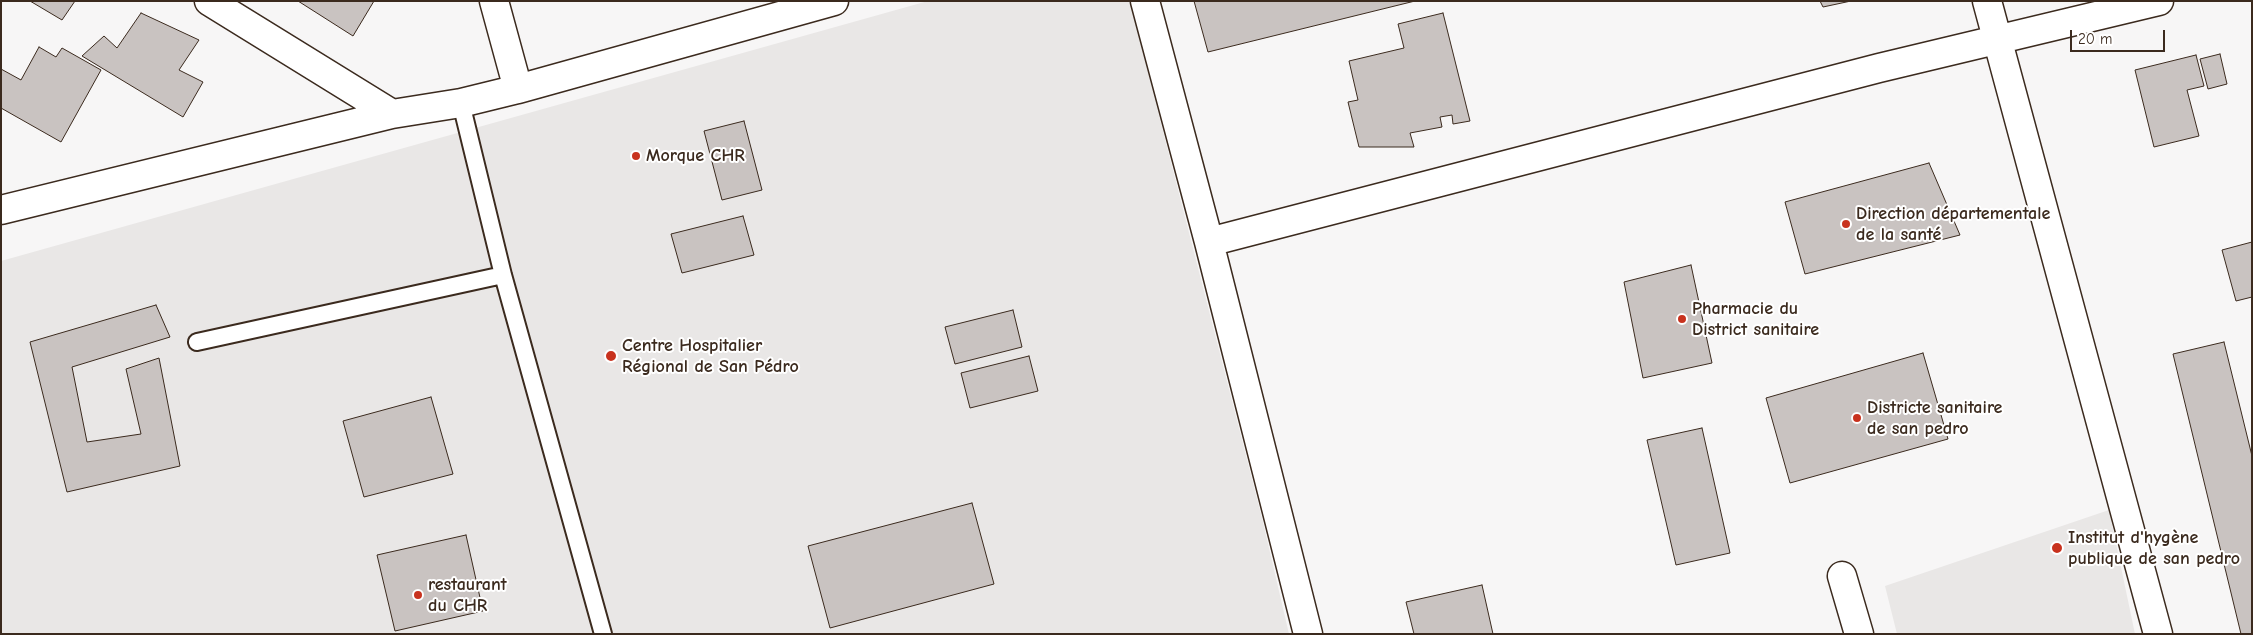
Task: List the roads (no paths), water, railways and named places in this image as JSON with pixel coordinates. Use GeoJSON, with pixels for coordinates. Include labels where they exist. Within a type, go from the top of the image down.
{"type":"FeatureCollection","features":[{"type":"Feature","properties":{"kind":"street"},"geometry":{"type":"LineString","coordinates":[[208,1],[392,114]]}},
{"type":"Feature","properties":{"kind":"street"},"geometry":{"type":"LineString","coordinates":[[494,1],[518,89]]}},
{"type":"Feature","properties":{"kind":"street"},"geometry":{"type":"LineString","coordinates":[[1,210],[392,114],[460,103],[518,89],[834,1]]}},
{"type":"Feature","properties":{"kind":"street"},"geometry":{"type":"LineString","coordinates":[[1145,1],[1209,242],[1308,634]]}},
{"type":"Feature","properties":{"kind":"street"},"geometry":{"type":"LineString","coordinates":[[1987,1],[2158,634]]}},
{"type":"Feature","properties":{"kind":"street"},"geometry":{"type":"LineString","coordinates":[[1209,242],[1997,39],[2159,1]]}},
{"type":"Feature","properties":{"kind":"street"},"geometry":{"type":"LineString","coordinates":[[1842,576],[1858,634]]}},
{"type":"Feature","properties":{"kind":"lane"},"geometry":{"type":"LineString","coordinates":[[460,103],[504,276],[603,634]]}},
{"type":"Feature","properties":{"kind":"lane"},"geometry":{"type":"LineString","coordinates":[[197,342],[504,276]]}},
{"type":"Feature","properties":{"kind":"place","name":"Morque CHR"},"geometry":{"type":"Point","coordinates":[636,156]}},
{"type":"Feature","properties":{"kind":"place","name":"Direction départementale de la santé"},"geometry":{"type":"Point","coordinates":[1846,224]}},
{"type":"Feature","properties":{"kind":"place","name":"Pharmacie du District sanitaire"},"geometry":{"type":"Point","coordinates":[1682,319]}},
{"type":"Feature","properties":{"kind":"place","name":"Centre Hospitalier Régional de San Pédro"},"geometry":{"type":"Point","coordinates":[611,356]}},
{"type":"Feature","properties":{"kind":"place","name":"Districte sanitaire de san pedro"},"geometry":{"type":"Point","coordinates":[1857,418]}},
{"type":"Feature","properties":{"kind":"place","name":"Institut d'hygène publique de san pedro"},"geometry":{"type":"Point","coordinates":[2057,548]}},
{"type":"Feature","properties":{"kind":"place","name":"restaurant du CHR"},"geometry":{"type":"Point","coordinates":[418,595]}}]}
